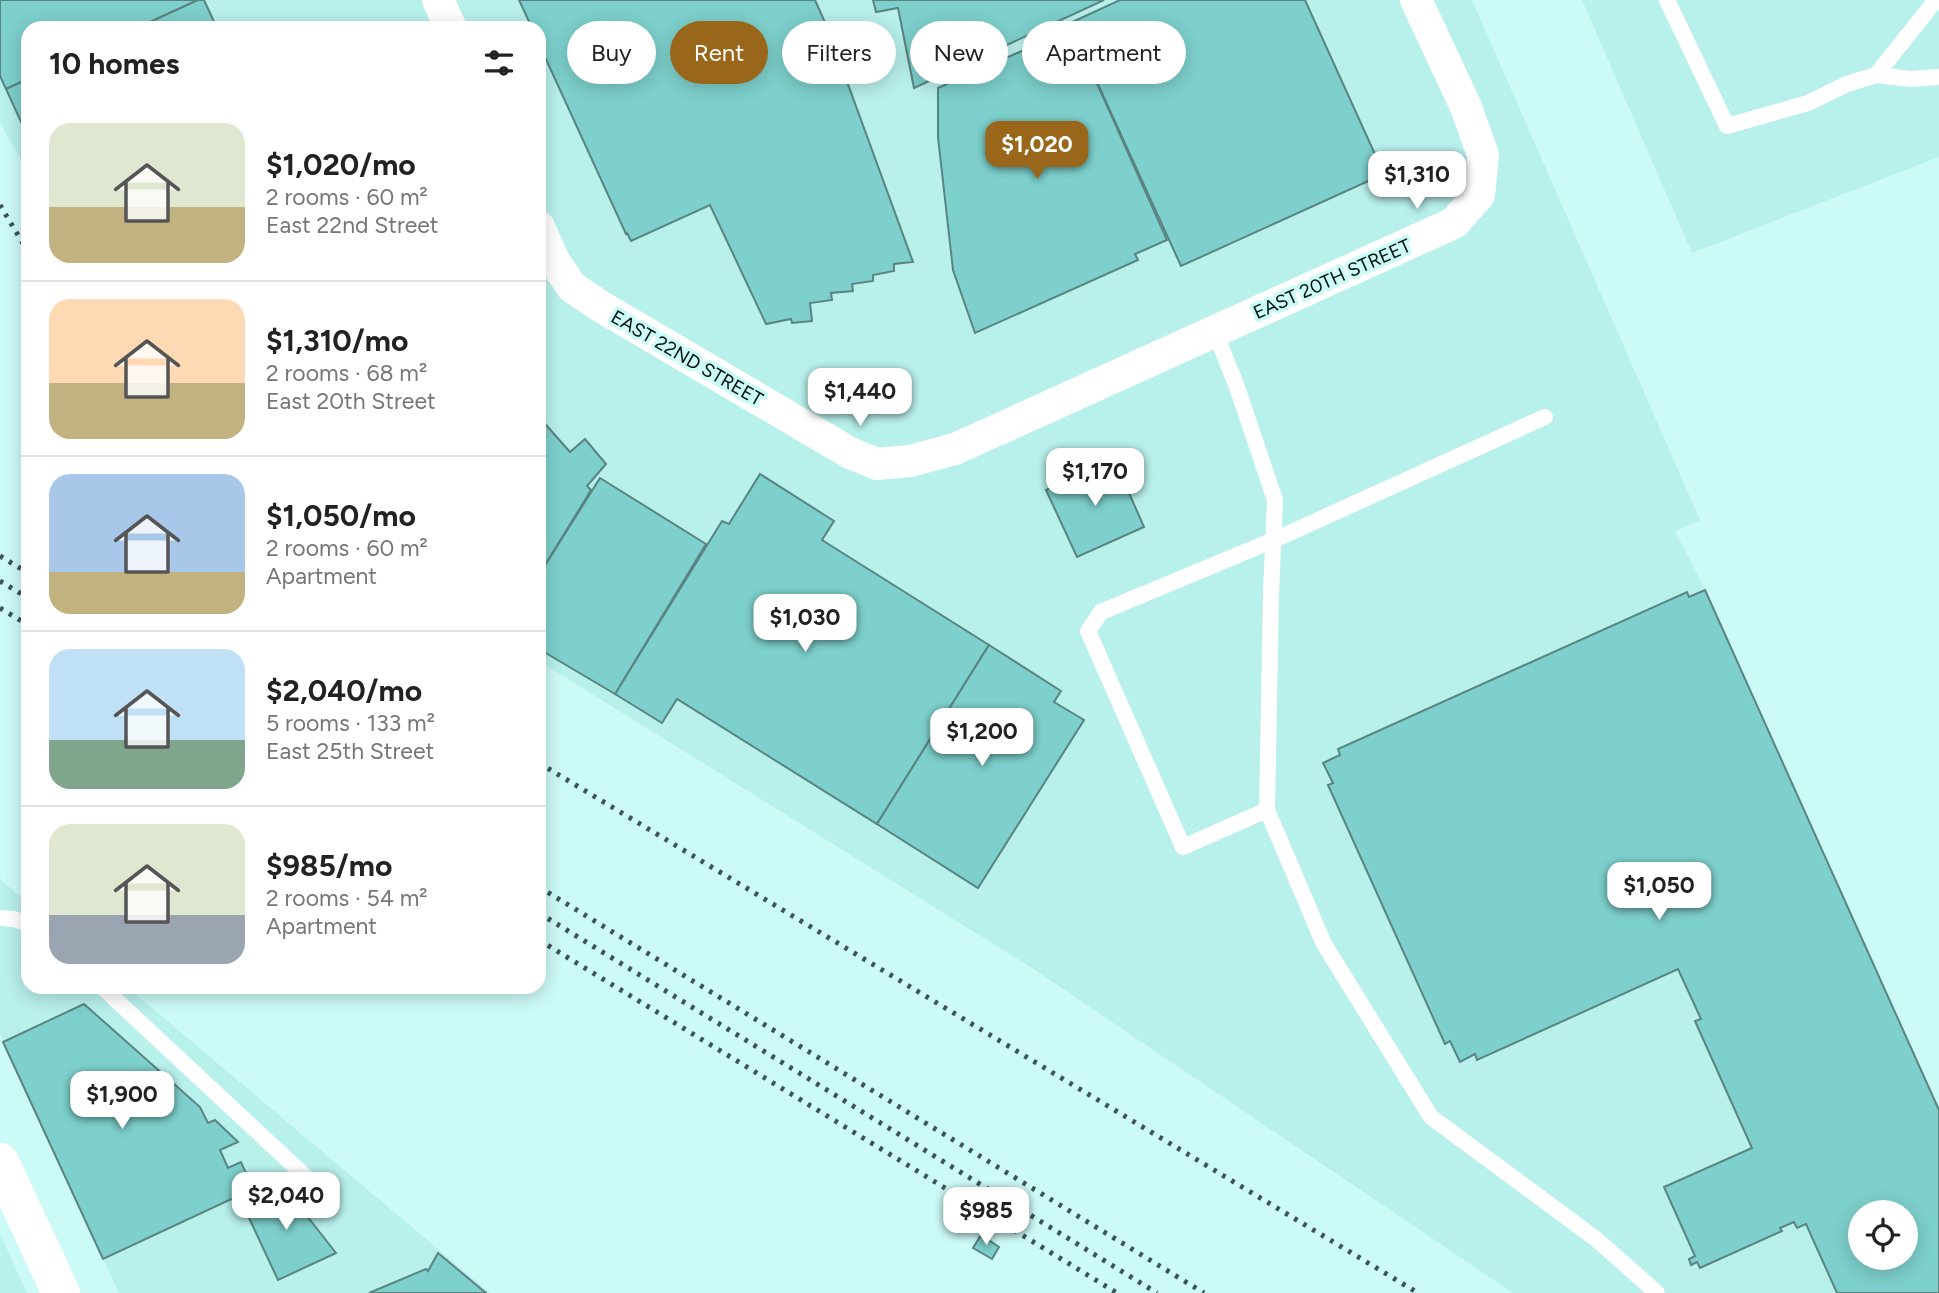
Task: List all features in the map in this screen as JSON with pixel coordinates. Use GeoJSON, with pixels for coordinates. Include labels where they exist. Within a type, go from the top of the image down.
{"type":"FeatureCollection","features":[{"type":"Feature","properties":{"kind":"street"},"geometry":{"type":"LineString","coordinates":[[438,0],[448,21]]}},
{"type":"Feature","properties":{"kind":"street","name":"EAST 20TH STREET"},"geometry":{"type":"LineString","coordinates":[[1215,332],[1454,223],[1479,194],[1483,155],[1466,107],[1416,0]]}},
{"type":"Feature","properties":{"kind":"street","name":"EAST 22ND STREET"},"geometry":{"type":"LineString","coordinates":[[546,243],[554,261],[572,287],[600,306],[850,453],[877,464],[910,461],[955,449],[1215,332]]}},
{"type":"Feature","properties":{"kind":"street"},"geometry":{"type":"LineString","coordinates":[[0,1162],[61,1293]]}},
{"type":"Feature","properties":{"kind":"lane"},"geometry":{"type":"LineString","coordinates":[[1667,0],[1727,126],[1808,103],[1847,84],[1876,75],[1911,79],[1939,76]]}},
{"type":"Feature","properties":{"kind":"lane"},"geometry":{"type":"LineString","coordinates":[[1876,75],[1936,0]]}},
{"type":"Feature","properties":{"kind":"lane"},"geometry":{"type":"LineString","coordinates":[[1215,332],[1237,387],[1275,500],[1268,810],[1324,944],[1431,1116],[1596,1239],[1657,1293]]}},
{"type":"Feature","properties":{"kind":"lane"},"geometry":{"type":"LineString","coordinates":[[1268,810],[1182,847],[1088,631],[1101,612],[1274,540],[1545,417]]}},
{"type":"Feature","properties":{"kind":"lane"},"geometry":{"type":"LineString","coordinates":[[0,918],[21,922]]}},
{"type":"Feature","properties":{"kind":"lane"},"geometry":{"type":"LineString","coordinates":[[110,994],[306,1177]]}},
{"type":"Feature","properties":{"kind":"shaded area"},"geometry":{"type":"Polygon","coordinates":[[[0,0],[1472,0],[1700,520],[1675,531],[1705,590],[1939,1110],[1939,1293],[1513,1293],[1032,968],[546,665],[546,21],[21,21],[21,160],[0,123],[0,0]]]}},
{"type":"Feature","properties":{"kind":"shaded area"},"geometry":{"type":"Polygon","coordinates":[[[1582,0],[1939,0],[1939,157],[1692,253],[1582,0]]]}},
{"type":"Feature","properties":{"kind":"shaded area"},"geometry":{"type":"Polygon","coordinates":[[[0,879],[21,897],[21,994],[135,994],[490,1293],[119,1293],[0,1034],[0,879]]]}},
{"type":"Feature","properties":{"kind":"shaded area"},"geometry":{"type":"Polygon","coordinates":[[[0,1234],[27,1293],[0,1293],[0,1234]]]}},
{"type":"Feature","properties":{"kind":"building"},"geometry":{"type":"Polygon","coordinates":[[[0,0],[198,0],[152,21],[21,21],[21,82],[6,89],[0,76],[0,0]]]}},
{"type":"Feature","properties":{"kind":"building"},"geometry":{"type":"Polygon","coordinates":[[[198,0],[204,0],[214,21],[152,21],[198,0]]]}},
{"type":"Feature","properties":{"kind":"building"},"geometry":{"type":"Polygon","coordinates":[[[519,0],[815,0],[824,21],[782,21],[782,84],[848,84],[913,262],[894,264],[894,271],[873,275],[873,281],[852,284],[853,291],[831,293],[832,300],[810,303],[812,321],[792,323],[791,319],[766,324],[710,205],[631,241],[546,59],[546,21],[529,21],[519,0]]]}},
{"type":"Feature","properties":{"kind":"building"},"geometry":{"type":"Polygon","coordinates":[[[873,0],[1104,0],[1059,21],[1022,21],[1022,38],[1008,44],[1008,21],[910,21],[910,68],[898,8],[876,12],[873,0]]]}},
{"type":"Feature","properties":{"kind":"building"},"geometry":{"type":"Polygon","coordinates":[[[1120,0],[1305,0],[1384,174],[1181,266],[1098,84],[1186,84],[1186,21],[1074,21],[1120,0]]]}},
{"type":"Feature","properties":{"kind":"building"},"geometry":{"type":"Polygon","coordinates":[[[1022,51],[1022,84],[1097,84],[1167,240],[1135,254],[1138,260],[975,333],[953,270],[938,137],[938,88],[947,84],[1008,84],[1008,57],[1022,51]]]}},
{"type":"Feature","properties":{"kind":"building"},"geometry":{"type":"Polygon","coordinates":[[[21,82],[21,122],[6,89],[21,82]]]}},
{"type":"Feature","properties":{"kind":"building"},"geometry":{"type":"Polygon","coordinates":[[[546,425],[570,452],[585,439],[606,464],[587,486],[591,490],[546,564],[546,425]]]}},
{"type":"Feature","properties":{"kind":"building"},"geometry":{"type":"Polygon","coordinates":[[[1114,459],[1144,527],[1077,557],[1046,490],[1114,459]]]}},
{"type":"Feature","properties":{"kind":"building"},"geometry":{"type":"Polygon","coordinates":[[[760,474],[834,521],[822,540],[989,645],[877,824],[677,699],[662,723],[615,694],[722,521],[729,524],[760,474]]]}},
{"type":"Feature","properties":{"kind":"building"},"geometry":{"type":"Polygon","coordinates":[[[600,478],[706,544],[615,694],[546,653],[546,564],[600,478]]]}},
{"type":"Feature","properties":{"kind":"building"},"geometry":{"type":"Polygon","coordinates":[[[1705,590],[1939,1110],[1939,1293],[1837,1293],[1806,1224],[1797,1228],[1794,1222],[1780,1228],[1782,1231],[1700,1268],[1697,1262],[1691,1265],[1689,1259],[1695,1256],[1664,1187],[1752,1148],[1695,1021],[1701,1019],[1678,969],[1477,1060],[1475,1054],[1460,1062],[1450,1041],[1445,1044],[1328,785],[1333,783],[1323,763],[1340,755],[1338,749],[1687,592],[1689,597],[1705,590]]]}},
{"type":"Feature","properties":{"kind":"building"},"geometry":{"type":"Polygon","coordinates":[[[989,645],[1061,691],[1054,702],[1084,720],[978,888],[877,824],[989,645]]]}},
{"type":"Feature","properties":{"kind":"building"},"geometry":{"type":"Polygon","coordinates":[[[84,1004],[200,1107],[208,1123],[215,1120],[238,1142],[220,1150],[228,1168],[241,1162],[253,1189],[103,1259],[3,1042],[84,1004]]]}},
{"type":"Feature","properties":{"kind":"building"},"geometry":{"type":"Polygon","coordinates":[[[282,1184],[336,1253],[278,1280],[242,1203],[282,1184]]]}},
{"type":"Feature","properties":{"kind":"building"},"geometry":{"type":"Polygon","coordinates":[[[981,1235],[999,1247],[992,1259],[973,1248],[981,1235]]]}},
{"type":"Feature","properties":{"kind":"building"},"geometry":{"type":"Polygon","coordinates":[[[438,1253],[486,1293],[369,1293],[426,1269],[428,1271],[438,1253]]]}},
{"type":"Feature","properties":{"kind":"railway"},"geometry":{"type":"LineString","coordinates":[[0,205],[21,240]]}},
{"type":"Feature","properties":{"kind":"railway"},"geometry":{"type":"LineString","coordinates":[[0,556],[21,569]]}},
{"type":"Feature","properties":{"kind":"railway"},"geometry":{"type":"LineString","coordinates":[[0,581],[21,594]]}},
{"type":"Feature","properties":{"kind":"railway"},"geometry":{"type":"LineString","coordinates":[[0,608],[21,621]]}},
{"type":"Feature","properties":{"kind":"railway"},"geometry":{"type":"LineString","coordinates":[[546,767],[1418,1293]]}},
{"type":"Feature","properties":{"kind":"railway"},"geometry":{"type":"LineString","coordinates":[[546,891],[1204,1293]]}},
{"type":"Feature","properties":{"kind":"railway"},"geometry":{"type":"LineString","coordinates":[[546,917],[1157,1293]]}},
{"type":"Feature","properties":{"kind":"railway"},"geometry":{"type":"LineString","coordinates":[[546,944],[1117,1293]]}}]}
